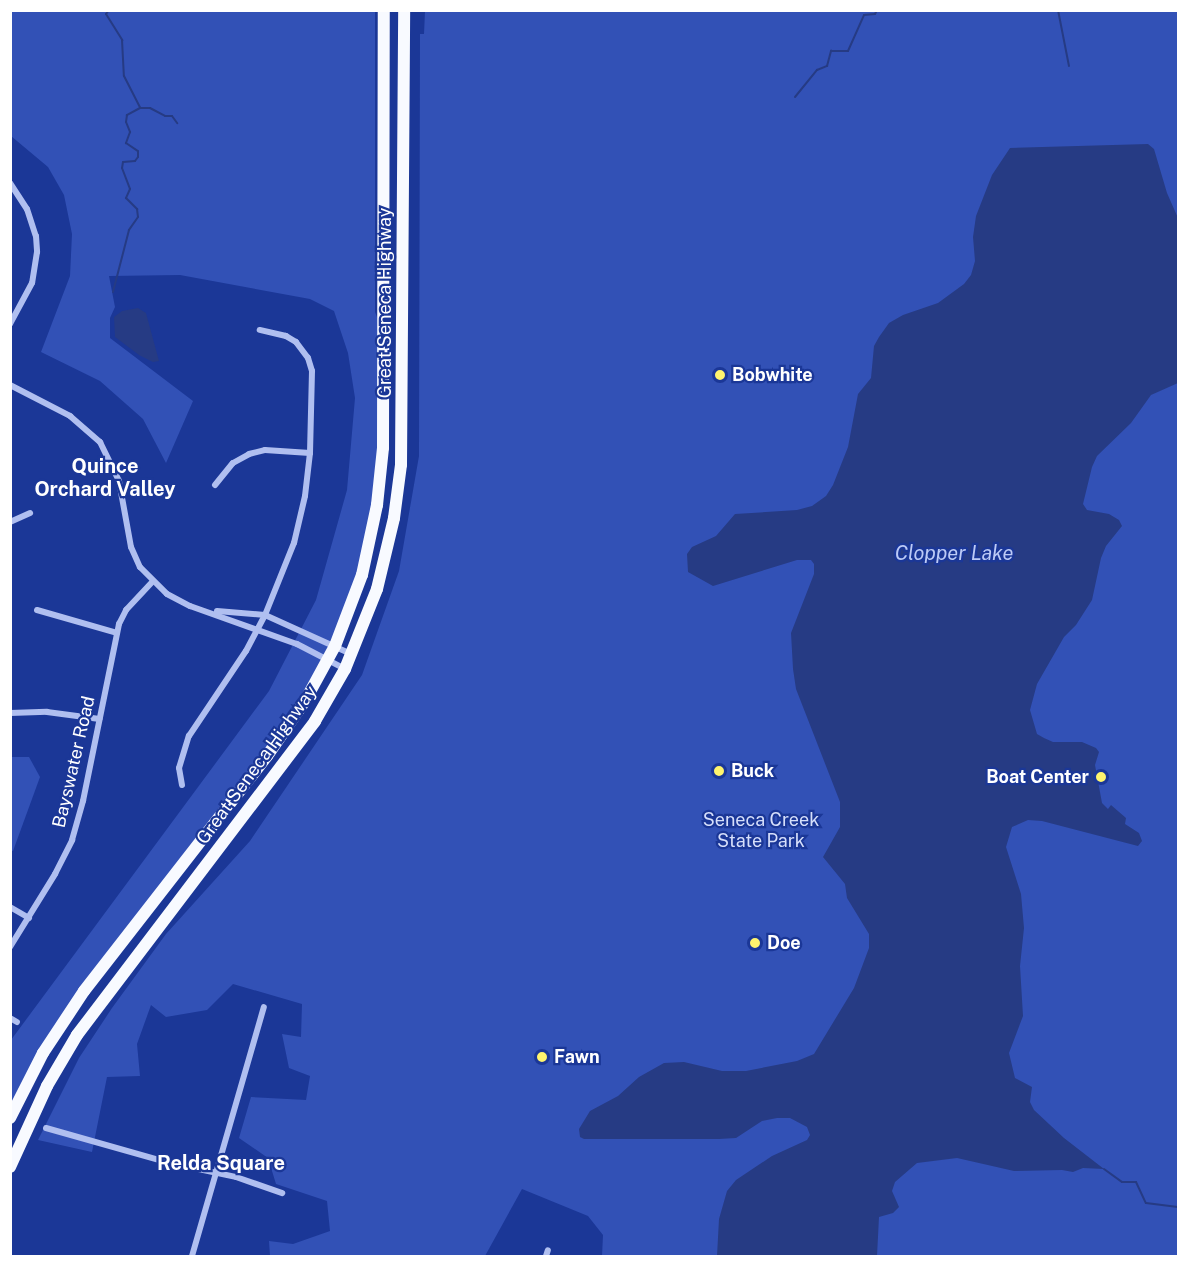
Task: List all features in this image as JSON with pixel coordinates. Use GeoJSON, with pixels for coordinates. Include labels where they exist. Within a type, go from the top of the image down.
{"type":"FeatureCollection","features":[{"type":"Feature","properties":{"kind":"main road","name":"Great Seneca Highway"},"geometry":{"type":"LineString","coordinates":[[10,1118],[43,1053],[84,991],[286,730],[335,646],[362,575],[381,476],[384,400],[384,10]]}},
{"type":"Feature","properties":{"kind":"main road","name":"Great Seneca Highway"},"geometry":{"type":"LineString","coordinates":[[10,1167],[46,1086],[77,1035],[315,721],[345,669],[377,589],[387,553],[401,465],[404,10]]}},
{"type":"Feature","properties":{"kind":"street"},"geometry":{"type":"LineString","coordinates":[[10,183],[27,209],[36,236],[37,252],[32,283],[10,324]]}},
{"type":"Feature","properties":{"kind":"street"},"geometry":{"type":"LineString","coordinates":[[10,308],[17,311]]}},
{"type":"Feature","properties":{"kind":"street"},"geometry":{"type":"LineString","coordinates":[[182,785],[179,768],[189,736],[265,615],[294,543],[305,496],[310,453],[312,371],[308,358],[296,342],[286,336],[260,330]]}},
{"type":"Feature","properties":{"kind":"street"},"geometry":{"type":"LineString","coordinates":[[10,385],[70,416],[100,442],[119,481],[131,547],[140,567],[166,594],[190,606],[265,615],[351,654]]}},
{"type":"Feature","properties":{"kind":"street"},"geometry":{"type":"LineString","coordinates":[[215,485],[233,463],[249,453],[264,450],[310,453]]}},
{"type":"Feature","properties":{"kind":"street"},"geometry":{"type":"LineString","coordinates":[[10,522],[30,513]]}},
{"type":"Feature","properties":{"kind":"street","name":"Bayswater Road"},"geometry":{"type":"LineString","coordinates":[[10,947],[29,918],[72,840],[83,801],[117,633],[126,610],[152,582]]}},
{"type":"Feature","properties":{"kind":"street"},"geometry":{"type":"LineString","coordinates":[[37,610],[117,633]]}},
{"type":"Feature","properties":{"kind":"street"},"geometry":{"type":"LineString","coordinates":[[209,610],[297,644],[345,669]]}},
{"type":"Feature","properties":{"kind":"street"},"geometry":{"type":"LineString","coordinates":[[10,712],[47,712],[100,719]]}},
{"type":"Feature","properties":{"kind":"street"},"geometry":{"type":"LineString","coordinates":[[10,907],[29,918]]}},
{"type":"Feature","properties":{"kind":"street"},"geometry":{"type":"LineString","coordinates":[[192,1257],[264,1007]]}},
{"type":"Feature","properties":{"kind":"street"},"geometry":{"type":"LineString","coordinates":[[46,1128],[282,1193]]}},
{"type":"Feature","properties":{"kind":"green space"},"geometry":{"type":"Polygon","coordinates":[[[11,11],[375,11],[375,312],[384,335],[382,460],[359,584],[321,675],[54,1034],[11,1120],[11,1040],[269,691],[316,600],[347,490],[355,398],[348,353],[334,311],[310,299],[180,275],[109,276],[115,307],[110,318],[110,338],[193,401],[166,463],[143,419],[100,381],[41,352],[70,276],[72,234],[64,195],[48,167],[11,136],[11,11]]]}},
{"type":"Feature","properties":{"kind":"green space","name":"Seneca Creek State Park"},"geometry":{"type":"Polygon","coordinates":[[[425,11],[1178,11],[1178,1256],[602,1256],[603,1235],[588,1216],[522,1189],[485,1256],[270,1256],[269,1241],[293,1244],[330,1231],[327,1201],[276,1184],[268,1158],[239,1138],[251,1097],[306,1100],[310,1076],[289,1068],[282,1034],[301,1037],[302,1004],[233,984],[207,1010],[166,1017],[151,1005],[137,1044],[140,1076],[107,1077],[92,1152],[38,1140],[79,1058],[112,1008],[166,934],[250,841],[362,675],[399,571],[419,456],[420,34],[424,34],[425,11]]]}},
{"type":"Feature","properties":{"kind":"green space"},"geometry":{"type":"Polygon","coordinates":[[[10,757],[29,757],[40,777],[13,851],[10,850],[10,757]]]}},
{"type":"Feature","properties":{"kind":"water","name":"Clopper Lake"},"geometry":{"type":"Polygon","coordinates":[[[1148,144],[1154,149],[1167,193],[1178,218],[1178,383],[1151,395],[1131,423],[1097,456],[1092,467],[1083,504],[1087,510],[1109,514],[1119,520],[1122,526],[1106,546],[1101,558],[1092,600],[1076,625],[1064,637],[1037,684],[1030,710],[1037,734],[1053,742],[1082,742],[1096,748],[1099,752],[1095,765],[1102,803],[1108,809],[1111,805],[1126,818],[1125,824],[1139,833],[1142,841],[1138,846],[1042,821],[1028,820],[1012,827],[1006,847],[1021,894],[1024,928],[1020,966],[1023,1016],[1009,1053],[1015,1078],[1032,1087],[1030,1102],[1034,1110],[1064,1138],[1104,1169],[1083,1168],[1073,1172],[1062,1170],[1014,1171],[957,1158],[917,1163],[895,1182],[892,1191],[899,1207],[893,1213],[879,1217],[877,1256],[717,1256],[719,1219],[727,1191],[736,1180],[772,1156],[807,1140],[810,1135],[807,1127],[790,1118],[777,1118],[762,1121],[736,1138],[719,1139],[584,1139],[580,1137],[579,1129],[590,1111],[618,1096],[639,1077],[664,1063],[684,1062],[722,1071],[746,1071],[797,1061],[814,1054],[854,988],[869,948],[869,934],[847,898],[845,884],[823,857],[840,827],[840,802],[796,689],[793,669],[791,633],[814,574],[814,564],[811,560],[797,560],[713,586],[688,572],[687,554],[692,547],[716,536],[735,514],[797,510],[812,506],[826,496],[833,485],[848,447],[858,394],[871,378],[874,346],[889,323],[903,315],[938,303],[964,284],[971,275],[975,261],[973,237],[976,216],[992,175],[1010,148],[1148,144]]]}},
{"type":"Feature","properties":{"kind":"water"},"geometry":{"type":"Polygon","coordinates":[[[138,308],[146,313],[159,361],[153,362],[139,355],[115,337],[114,317],[122,311],[138,308]]]}},
{"type":"Feature","properties":{"kind":"waterway"},"geometry":{"type":"LineString","coordinates":[[109,10],[106,14],[122,40],[124,76],[140,108],[127,115],[126,122],[130,132],[126,143],[138,151],[138,157],[135,161],[123,162],[122,168],[130,189],[126,198],[137,209],[138,217],[129,230],[113,292]]}},
{"type":"Feature","properties":{"kind":"waterway"},"geometry":{"type":"LineString","coordinates":[[795,97],[817,70],[827,66],[831,51],[848,51],[864,15],[875,14],[877,10]]}},
{"type":"Feature","properties":{"kind":"waterway"},"geometry":{"type":"LineString","coordinates":[[1058,10],[1069,66]]}},
{"type":"Feature","properties":{"kind":"waterway"},"geometry":{"type":"LineString","coordinates":[[140,108],[150,108],[165,116],[172,116],[177,123]]}},
{"type":"Feature","properties":{"kind":"waterway"},"geometry":{"type":"LineString","coordinates":[[1104,1169],[1122,1182],[1136,1182],[1146,1203],[1178,1207]]}},
{"type":"Feature","properties":{"kind":"place","name":"Bobwhite"},"geometry":{"type":"Point","coordinates":[720,375]}},
{"type":"Feature","properties":{"kind":"place","name":"Buck"},"geometry":{"type":"Point","coordinates":[719,771]}},
{"type":"Feature","properties":{"kind":"place","name":"Boat Center"},"geometry":{"type":"Point","coordinates":[1101,777]}},
{"type":"Feature","properties":{"kind":"place","name":"Doe"},"geometry":{"type":"Point","coordinates":[755,943]}},
{"type":"Feature","properties":{"kind":"place","name":"Fawn"},"geometry":{"type":"Point","coordinates":[542,1057]}},
{"type":"Feature","properties":{"kind":"district","name":"Quince Orchard Valley"},"geometry":{"type":"Point","coordinates":[105,478]}},
{"type":"Feature","properties":{"kind":"district","name":"Relda Square"},"geometry":{"type":"Point","coordinates":[221,1163]}}]}
